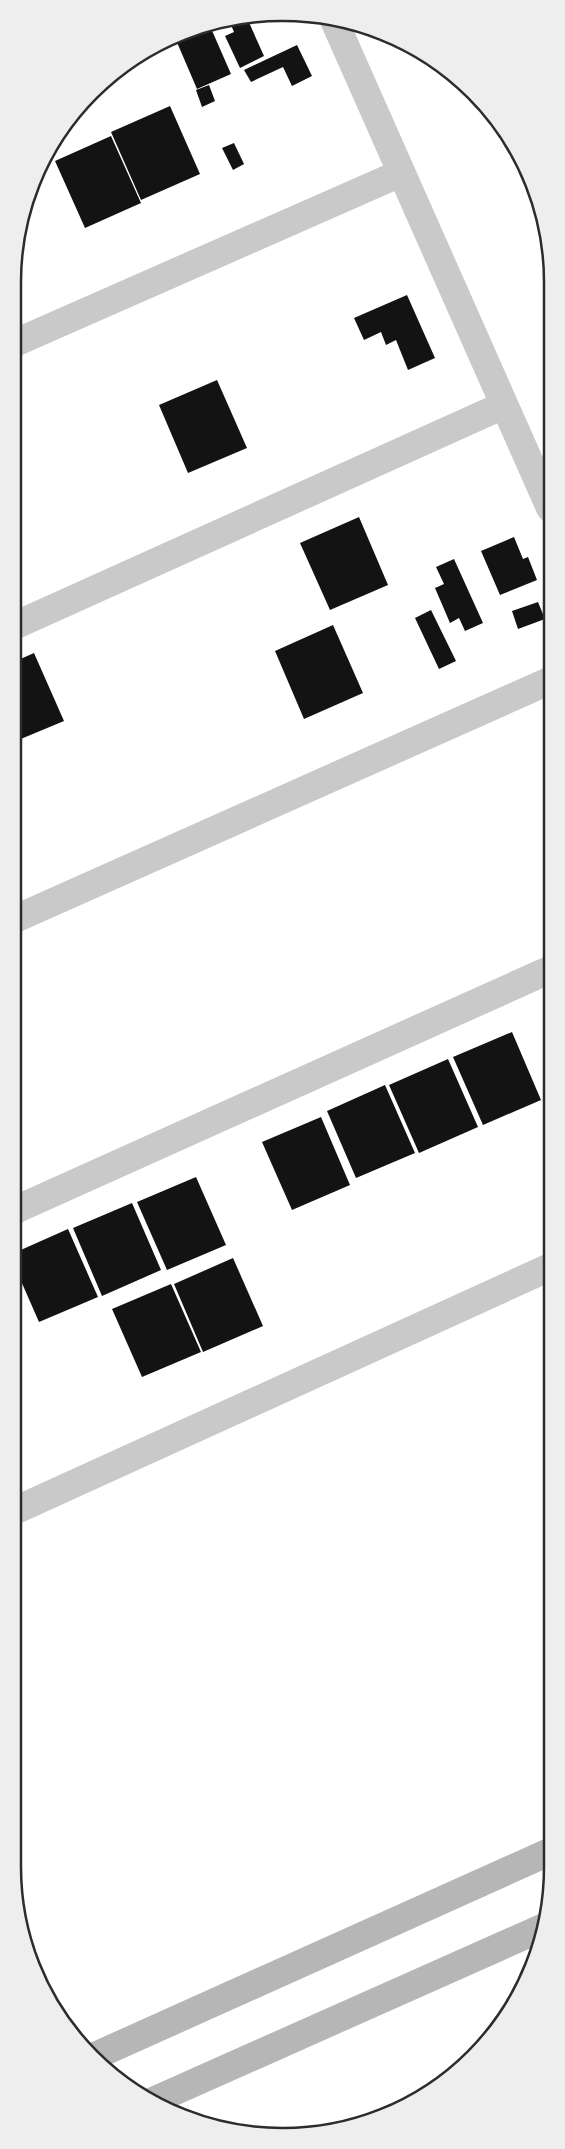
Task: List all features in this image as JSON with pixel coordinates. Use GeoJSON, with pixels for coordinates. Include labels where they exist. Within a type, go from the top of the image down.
{"type":"FeatureCollection","features":[{"type":"Feature","properties":{"kind":"street"},"geometry":{"type":"LineString","coordinates":[[337,27],[544,495]]}},
{"type":"Feature","properties":{"kind":"street"},"geometry":{"type":"LineString","coordinates":[[21,340],[402,173]]}},
{"type":"Feature","properties":{"kind":"street"},"geometry":{"type":"LineString","coordinates":[[21,623],[504,405]]}},
{"type":"Feature","properties":{"kind":"street"},"geometry":{"type":"LineString","coordinates":[[21,917],[544,684]]}},
{"type":"Feature","properties":{"kind":"street"},"geometry":{"type":"LineString","coordinates":[[21,1207],[544,972]]}},
{"type":"Feature","properties":{"kind":"street"},"geometry":{"type":"LineString","coordinates":[[21,1508],[544,1270]]}},
{"type":"Feature","properties":{"kind":"street"},"geometry":{"type":"LineString","coordinates":[[101,2054],[544,1855]]}},
{"type":"Feature","properties":{"kind":"street"},"geometry":{"type":"LineString","coordinates":[[161,2098],[536,1931]]}},
{"type":"Feature","properties":{"kind":"building"},"geometry":{"type":"Polygon","coordinates":[[[249,23],[264,56],[240,68],[225,36],[234,32],[231,26],[249,23]]]}},
{"type":"Feature","properties":{"kind":"building"},"geometry":{"type":"Polygon","coordinates":[[[212,31],[231,74],[197,89],[177,43],[212,31]]]}},
{"type":"Feature","properties":{"kind":"building"},"geometry":{"type":"Polygon","coordinates":[[[297,45],[312,76],[292,86],[283,67],[251,82],[244,70],[297,45]]]}},
{"type":"Feature","properties":{"kind":"building"},"geometry":{"type":"Polygon","coordinates":[[[209,85],[215,101],[202,107],[196,90],[209,85]]]}},
{"type":"Feature","properties":{"kind":"building"},"geometry":{"type":"Polygon","coordinates":[[[170,106],[200,174],[141,200],[111,132],[170,106]]]}},
{"type":"Feature","properties":{"kind":"building"},"geometry":{"type":"Polygon","coordinates":[[[111,136],[141,203],[85,228],[55,161],[111,136]]]}},
{"type":"Feature","properties":{"kind":"building"},"geometry":{"type":"Polygon","coordinates":[[[234,143],[244,164],[233,170],[222,148],[234,143]]]}},
{"type":"Feature","properties":{"kind":"building"},"geometry":{"type":"Polygon","coordinates":[[[407,295],[435,358],[408,370],[396,340],[386,345],[381,332],[364,340],[354,318],[407,295]]]}},
{"type":"Feature","properties":{"kind":"building"},"geometry":{"type":"Polygon","coordinates":[[[217,380],[247,448],[188,473],[159,405],[217,380]]]}},
{"type":"Feature","properties":{"kind":"building"},"geometry":{"type":"Polygon","coordinates":[[[359,517],[388,585],[330,610],[300,543],[359,517]]]}},
{"type":"Feature","properties":{"kind":"building"},"geometry":{"type":"Polygon","coordinates":[[[514,537],[523,559],[528,557],[537,580],[500,595],[481,551],[514,537]]]}},
{"type":"Feature","properties":{"kind":"building"},"geometry":{"type":"Polygon","coordinates":[[[454,559],[483,623],[465,631],[459,618],[450,623],[435,588],[444,584],[436,567],[454,559]]]}},
{"type":"Feature","properties":{"kind":"building"},"geometry":{"type":"Polygon","coordinates":[[[538,602],[544,619],[518,629],[512,611],[538,602]]]}},
{"type":"Feature","properties":{"kind":"building"},"geometry":{"type":"Polygon","coordinates":[[[431,610],[456,661],[439,669],[415,618],[431,610]]]}},
{"type":"Feature","properties":{"kind":"building"},"geometry":{"type":"Polygon","coordinates":[[[333,625],[363,693],[304,719],[275,651],[333,625]]]}},
{"type":"Feature","properties":{"kind":"building"},"geometry":{"type":"Polygon","coordinates":[[[34,653],[64,721],[21,739],[21,659],[34,653]]]}},
{"type":"Feature","properties":{"kind":"building"},"geometry":{"type":"Polygon","coordinates":[[[512,1032],[541,1100],[483,1125],[453,1057],[512,1032]]]}},
{"type":"Feature","properties":{"kind":"building"},"geometry":{"type":"Polygon","coordinates":[[[448,1059],[478,1127],[419,1153],[389,1085],[448,1059]]]}},
{"type":"Feature","properties":{"kind":"building"},"geometry":{"type":"Polygon","coordinates":[[[385,1085],[415,1153],[356,1178],[327,1111],[385,1085]]]}},
{"type":"Feature","properties":{"kind":"building"},"geometry":{"type":"Polygon","coordinates":[[[321,1117],[350,1185],[292,1210],[262,1142],[321,1117]]]}},
{"type":"Feature","properties":{"kind":"building"},"geometry":{"type":"Polygon","coordinates":[[[196,1177],[226,1245],[167,1270],[137,1202],[196,1177]]]}},
{"type":"Feature","properties":{"kind":"building"},"geometry":{"type":"Polygon","coordinates":[[[132,1203],[161,1270],[102,1296],[73,1228],[132,1203]]]}},
{"type":"Feature","properties":{"kind":"building"},"geometry":{"type":"Polygon","coordinates":[[[68,1229],[98,1297],[39,1322],[21,1281],[21,1250],[68,1229]]]}},
{"type":"Feature","properties":{"kind":"building"},"geometry":{"type":"Polygon","coordinates":[[[233,1258],[263,1326],[203,1352],[174,1284],[233,1258]]]}},
{"type":"Feature","properties":{"kind":"building"},"geometry":{"type":"Polygon","coordinates":[[[171,1284],[201,1352],[142,1377],[112,1309],[171,1284]]]}}]}
